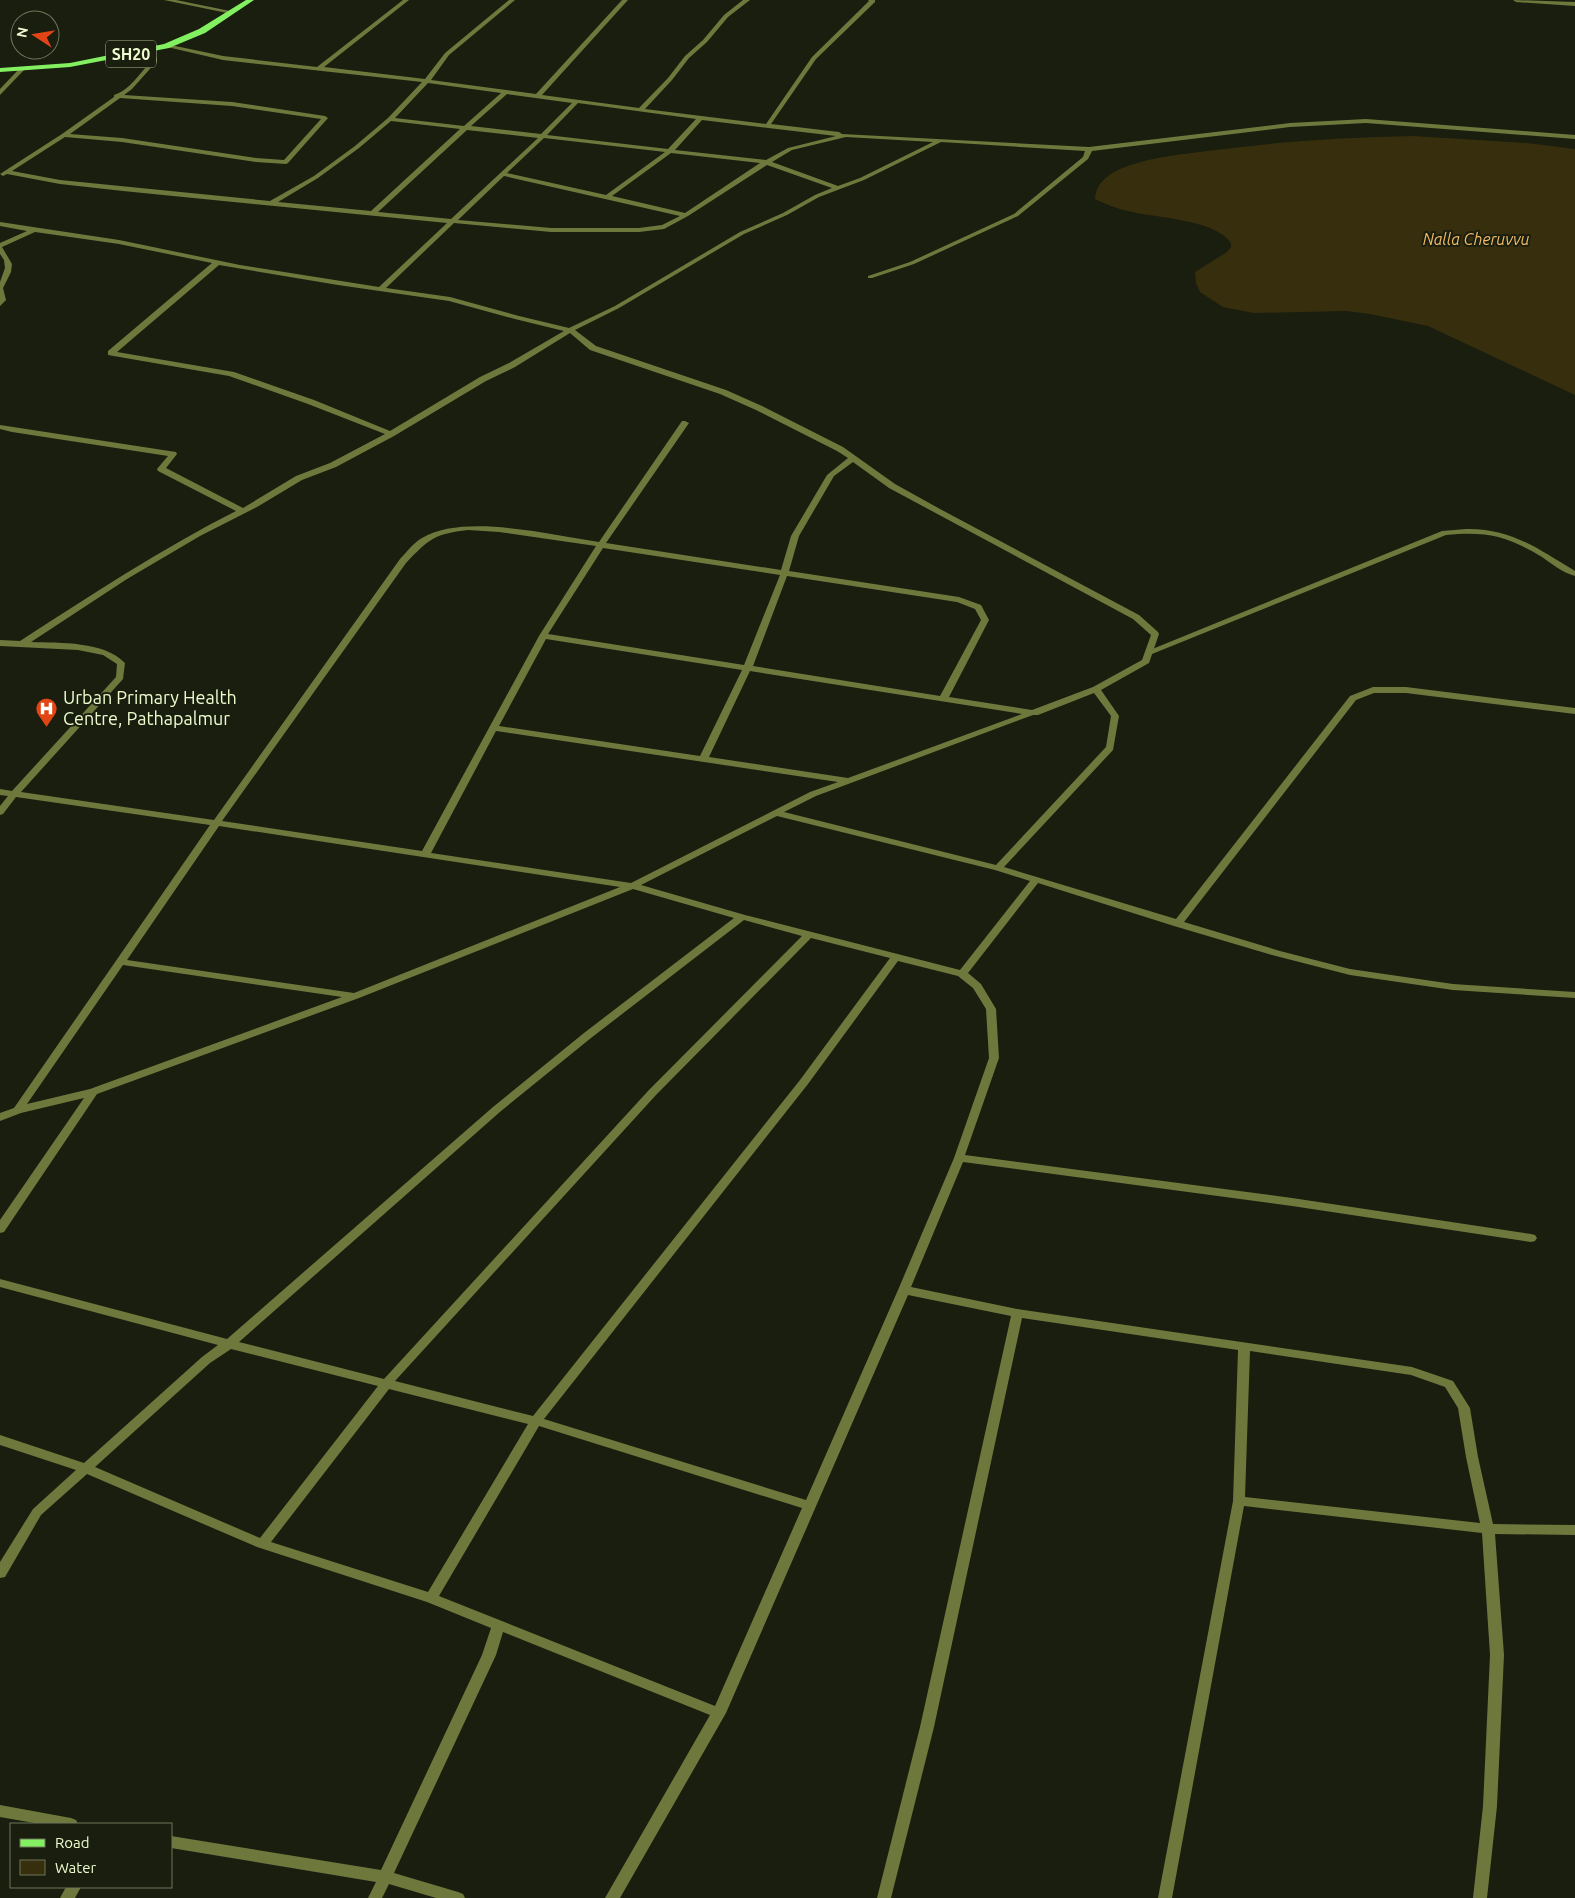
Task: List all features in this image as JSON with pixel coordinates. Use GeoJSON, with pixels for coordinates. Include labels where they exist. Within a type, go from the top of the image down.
{"type":"FeatureCollection","features":[{"type":"Feature","properties":{"kind":"main road","name":"SH20"},"geometry":{"type":"LineString","coordinates":[[0,70],[70,65],[166,46],[202,31],[250,0]]}},
{"type":"Feature","properties":{"kind":"street"},"geometry":{"type":"LineString","coordinates":[[166,0],[232,12]]}},
{"type":"Feature","properties":{"kind":"street"},"geometry":{"type":"LineString","coordinates":[[319,68],[406,0]]}},
{"type":"Feature","properties":{"kind":"street"},"geometry":{"type":"LineString","coordinates":[[272,203],[323,172],[358,147],[390,119],[427,81],[447,54],[512,0]]}},
{"type":"Feature","properties":{"kind":"street"},"geometry":{"type":"LineString","coordinates":[[537,97],[625,0]]}},
{"type":"Feature","properties":{"kind":"street"},"geometry":{"type":"LineString","coordinates":[[640,110],[726,16],[746,0]]}},
{"type":"Feature","properties":{"kind":"street"},"geometry":{"type":"LineString","coordinates":[[768,126],[814,58],[842,29],[859,16],[873,1],[871,0]]}},
{"type":"Feature","properties":{"kind":"street"},"geometry":{"type":"LineString","coordinates":[[1516,0],[1575,4]]}},
{"type":"Feature","properties":{"kind":"street"},"geometry":{"type":"LineString","coordinates":[[166,46],[224,58],[427,81],[700,118],[846,135],[939,142],[1089,149],[1290,125],[1366,121],[1575,137]]}},
{"type":"Feature","properties":{"kind":"street"},"geometry":{"type":"LineString","coordinates":[[3,174],[130,88],[154,62],[152,49]]}},
{"type":"Feature","properties":{"kind":"street"},"geometry":{"type":"LineString","coordinates":[[0,93],[21,70]]}},
{"type":"Feature","properties":{"kind":"street"},"geometry":{"type":"LineString","coordinates":[[374,212],[506,92]]}},
{"type":"Feature","properties":{"kind":"street"},"geometry":{"type":"LineString","coordinates":[[64,134],[122,140],[256,160],[286,162],[326,118],[232,104],[116,96]]}},
{"type":"Feature","properties":{"kind":"street"},"geometry":{"type":"LineString","coordinates":[[381,289],[543,136],[576,102]]}},
{"type":"Feature","properties":{"kind":"street"},"geometry":{"type":"LineString","coordinates":[[607,197],[669,152],[700,118]]}},
{"type":"Feature","properties":{"kind":"street"},"geometry":{"type":"LineString","coordinates":[[390,119],[766,162],[838,188]]}},
{"type":"Feature","properties":{"kind":"street"},"geometry":{"type":"LineString","coordinates":[[3,174],[60,182],[551,230],[639,230],[664,227],[686,215],[790,148],[846,135]]}},
{"type":"Feature","properties":{"kind":"street"},"geometry":{"type":"LineString","coordinates":[[22,644],[124,577],[197,534],[243,511],[299,478],[333,465],[391,434],[570,330],[617,307],[742,233],[785,214],[817,196],[862,179],[939,142]]}},
{"type":"Feature","properties":{"kind":"street"},"geometry":{"type":"LineString","coordinates":[[870,278],[912,263],[1016,216],[1086,158],[1089,149]]}},
{"type":"Feature","properties":{"kind":"street"},"geometry":{"type":"LineString","coordinates":[[503,174],[686,215]]}},
{"type":"Feature","properties":{"kind":"street"},"geometry":{"type":"LineString","coordinates":[[0,224],[119,242],[218,262],[381,289],[450,298],[517,318],[570,330],[593,348],[723,392],[759,408],[853,458],[900,490],[1136,616],[1155,634],[1146,662],[1096,689],[1036,713],[813,794],[632,886],[355,996],[92,1092],[18,1110],[0,1117]]}},
{"type":"Feature","properties":{"kind":"street"},"geometry":{"type":"LineString","coordinates":[[0,304],[4,300],[0,288],[10,270],[8,260],[0,248],[34,230]]}},
{"type":"Feature","properties":{"kind":"street"},"geometry":{"type":"LineString","coordinates":[[218,262],[111,353],[231,374],[311,402],[391,434]]}},
{"type":"Feature","properties":{"kind":"street"},"geometry":{"type":"LineString","coordinates":[[425,854],[543,636],[601,545],[685,423]]}},
{"type":"Feature","properties":{"kind":"street"},"geometry":{"type":"LineString","coordinates":[[0,427],[173,454],[161,469],[243,511]]}},
{"type":"Feature","properties":{"kind":"street"},"geometry":{"type":"LineString","coordinates":[[703,759],[748,668],[784,574],[795,536],[818,494],[831,475],[853,458]]}},
{"type":"Feature","properties":{"kind":"street"},"geometry":{"type":"LineString","coordinates":[[18,1110],[216,823],[398,569],[424,540],[445,530],[477,528],[601,545],[959,600],[978,607],[985,620],[944,697]]}},
{"type":"Feature","properties":{"kind":"street"},"geometry":{"type":"LineString","coordinates":[[1149,652],[1445,533],[1473,530],[1501,534],[1527,546],[1575,574]]}},
{"type":"Feature","properties":{"kind":"street"},"geometry":{"type":"LineString","coordinates":[[543,636],[944,697],[1036,713]]}},
{"type":"Feature","properties":{"kind":"street"},"geometry":{"type":"LineString","coordinates":[[0,643],[78,647],[106,653],[121,663],[120,677],[0,812]]}},
{"type":"Feature","properties":{"kind":"street"},"geometry":{"type":"LineString","coordinates":[[998,868],[1110,748],[1115,716],[1096,689]]}},
{"type":"Feature","properties":{"kind":"street"},"geometry":{"type":"LineString","coordinates":[[1177,924],[1352,698],[1373,690],[1406,690],[1575,711]]}},
{"type":"Feature","properties":{"kind":"street"},"geometry":{"type":"LineString","coordinates":[[494,728],[849,781]]}},
{"type":"Feature","properties":{"kind":"street"},"geometry":{"type":"LineString","coordinates":[[0,792],[632,886],[742,917],[962,974],[976,986],[991,1009],[994,1058],[959,1158],[904,1290],[719,1714],[612,1898]]}},
{"type":"Feature","properties":{"kind":"street"},"geometry":{"type":"LineString","coordinates":[[776,813],[998,868],[1177,924],[1350,972],[1453,987],[1575,995]]}},
{"type":"Feature","properties":{"kind":"street"},"geometry":{"type":"LineString","coordinates":[[962,974],[1036,880]]}},
{"type":"Feature","properties":{"kind":"street"},"geometry":{"type":"LineString","coordinates":[[0,1573],[37,1512],[206,1360],[229,1344],[368,1219],[498,1109],[620,1009],[742,917]]}},
{"type":"Feature","properties":{"kind":"street"},"geometry":{"type":"LineString","coordinates":[[262,1544],[386,1384],[652,1093],[809,934]]}},
{"type":"Feature","properties":{"kind":"street"},"geometry":{"type":"LineString","coordinates":[[431,1598],[536,1421],[804,1082],[896,958]]}},
{"type":"Feature","properties":{"kind":"street"},"geometry":{"type":"LineString","coordinates":[[120,962],[355,996]]}},
{"type":"Feature","properties":{"kind":"street"},"geometry":{"type":"LineString","coordinates":[[0,1229],[92,1092]]}},
{"type":"Feature","properties":{"kind":"street"},"geometry":{"type":"LineString","coordinates":[[0,1107],[18,1110]]}},
{"type":"Feature","properties":{"kind":"street"},"geometry":{"type":"LineString","coordinates":[[959,1158],[1292,1202],[1531,1238]]}},
{"type":"Feature","properties":{"kind":"street"},"geometry":{"type":"LineString","coordinates":[[0,1283],[229,1344],[536,1421],[810,1506]]}},
{"type":"Feature","properties":{"kind":"street"},"geometry":{"type":"LineString","coordinates":[[904,1290],[1017,1313],[1412,1371],[1450,1384],[1464,1408],[1472,1457],[1488,1529],[1497,1654],[1490,1806],[1480,1898]]}},
{"type":"Feature","properties":{"kind":"street"},"geometry":{"type":"LineString","coordinates":[[884,1898],[927,1727],[1017,1313]]}},
{"type":"Feature","properties":{"kind":"street"},"geometry":{"type":"LineString","coordinates":[[1165,1898],[1239,1501],[1244,1347]]}},
{"type":"Feature","properties":{"kind":"street"},"geometry":{"type":"LineString","coordinates":[[0,1440],[86,1468],[262,1544],[431,1598],[719,1714]]}},
{"type":"Feature","properties":{"kind":"street"},"geometry":{"type":"LineString","coordinates":[[1239,1501],[1488,1529],[1575,1530]]}},
{"type":"Feature","properties":{"kind":"street"},"geometry":{"type":"LineString","coordinates":[[375,1898],[489,1655],[499,1624]]}},
{"type":"Feature","properties":{"kind":"street"},"geometry":{"type":"LineString","coordinates":[[0,1811],[66,1823]]}},
{"type":"Feature","properties":{"kind":"street"},"geometry":{"type":"LineString","coordinates":[[172,1842],[384,1877],[458,1898]]}},
{"type":"Feature","properties":{"kind":"water","name":"Nalla Cheruvvu"},"geometry":{"type":"Polygon","coordinates":[[[1413,136],[1527,143],[1575,149],[1575,395],[1428,326],[1346,311],[1254,313],[1223,307],[1200,292],[1196,283],[1195,272],[1227,252],[1231,247],[1231,243],[1223,235],[1198,224],[1124,210],[1095,199],[1101,183],[1114,172],[1136,163],[1159,158],[1284,143],[1413,136]]]}},
{"type":"Feature","properties":{"kind":"place","name":"Urban Primary Health Centre, Pathapalmur"},"geometry":{"type":"Point","coordinates":[47,727]}}]}
